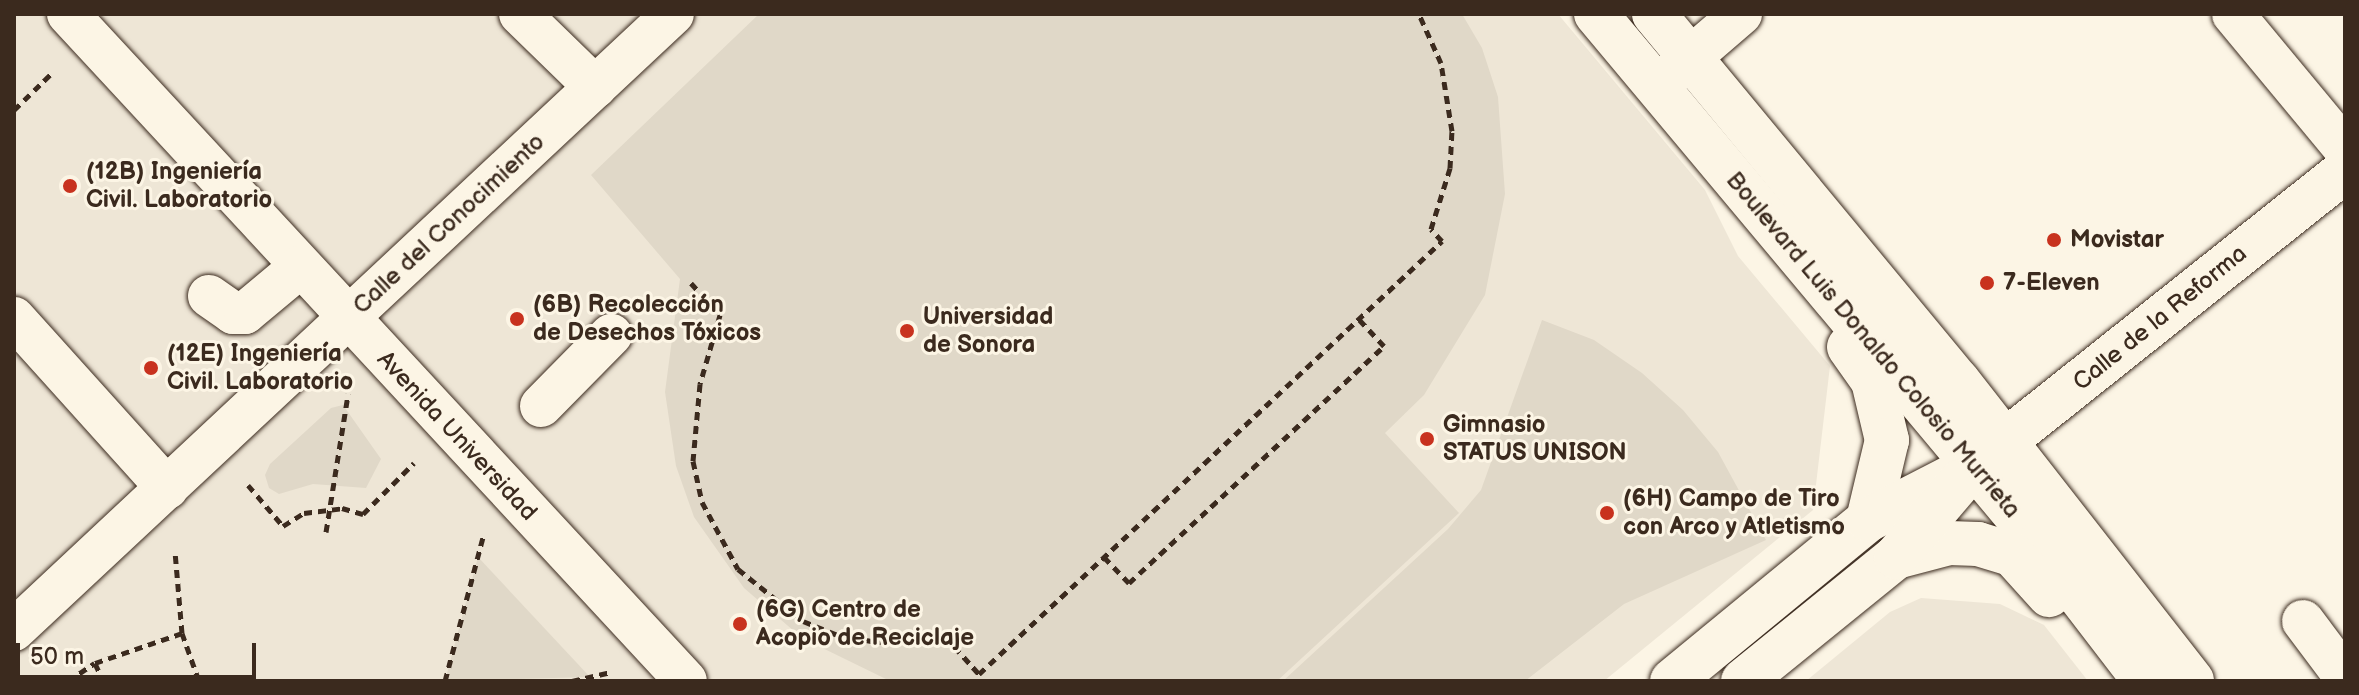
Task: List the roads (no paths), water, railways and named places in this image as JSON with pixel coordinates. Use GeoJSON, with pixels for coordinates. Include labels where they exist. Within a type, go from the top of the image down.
{"type":"FeatureCollection","features":[{"type":"Feature","properties":{"kind":"main road","name":"Boulevard Luis Donaldo Colosio Murrieta"},"geometry":{"type":"LineString","coordinates":[[1596,14],[1735,180],[1990,453],[2192,681]]}},
{"type":"Feature","properties":{"kind":"main road","name":"Boulevard Luis Donaldo Colosio Murrieta"},"geometry":{"type":"LineString","coordinates":[[1654,14],[1690,57],[1990,453],[2145,681]]}},
{"type":"Feature","properties":{"kind":"main road","name":"Calle de la Reforma"},"geometry":{"type":"LineString","coordinates":[[1743,681],[1896,557],[1990,453],[2345,171]]}},
{"type":"Feature","properties":{"kind":"main road"},"geometry":{"type":"LineString","coordinates":[[1735,180],[1771,251],[1873,381],[1887,440],[1868,520]]}},
{"type":"Feature","properties":{"kind":"main road","name":"Calle de la Reforma"},"geometry":{"type":"LineString","coordinates":[[1672,681],[1868,520],[1990,453]]}},
{"type":"Feature","properties":{"kind":"main road"},"geometry":{"type":"LineString","coordinates":[[1896,557],[1949,543],[1978,544],[2013,555],[2116,681]]}},
{"type":"Feature","properties":{"kind":"street","name":"Avenida Universidad"},"geometry":{"type":"LineString","coordinates":[[68,14],[686,681]]}},
{"type":"Feature","properties":{"kind":"street"},"geometry":{"type":"LineString","coordinates":[[520,14],[595,87]]}},
{"type":"Feature","properties":{"kind":"street","name":"Calle del Conocimiento"},"geometry":{"type":"LineString","coordinates":[[14,630],[673,14]]}},
{"type":"Feature","properties":{"kind":"street"},"geometry":{"type":"LineString","coordinates":[[1656,87],[1741,14]]}},
{"type":"Feature","properties":{"kind":"street"},"geometry":{"type":"LineString","coordinates":[[2233,14],[2345,149]]}},
{"type":"Feature","properties":{"kind":"street"},"geometry":{"type":"LineString","coordinates":[[209,296],[233,313],[245,313],[300,267]]}},
{"type":"Feature","properties":{"kind":"street"},"geometry":{"type":"LineString","coordinates":[[14,318],[167,488]]}},
{"type":"Feature","properties":{"kind":"street"},"geometry":{"type":"LineString","coordinates":[[541,406],[611,335]]}},
{"type":"Feature","properties":{"kind":"street"},"geometry":{"type":"LineString","coordinates":[[2303,621],[2345,677]]}},
{"type":"Feature","properties":{"kind":"place","name":"(12B) Ingeniería Civil. Laboratorio"},"geometry":{"type":"Point","coordinates":[70,186]}},
{"type":"Feature","properties":{"kind":"place","name":"Movistar"},"geometry":{"type":"Point","coordinates":[2054,240]}},
{"type":"Feature","properties":{"kind":"place","name":"7-Eleven"},"geometry":{"type":"Point","coordinates":[1987,283]}},
{"type":"Feature","properties":{"kind":"place","name":"(6B) Recolección de Desechos Tóxicos"},"geometry":{"type":"Point","coordinates":[517,319]}},
{"type":"Feature","properties":{"kind":"place","name":"Universidad de Sonora"},"geometry":{"type":"Point","coordinates":[907,331]}},
{"type":"Feature","properties":{"kind":"place","name":"(12E) Ingeniería Civil. Laboratorio"},"geometry":{"type":"Point","coordinates":[151,368]}},
{"type":"Feature","properties":{"kind":"place","name":"Gimnasio STATUS UNISON"},"geometry":{"type":"Point","coordinates":[1427,439]}},
{"type":"Feature","properties":{"kind":"place","name":"(6H) Campo de Tiro con Arco y Atletismo"},"geometry":{"type":"Point","coordinates":[1607,513]}},
{"type":"Feature","properties":{"kind":"place","name":"(6G) Centro de Acopio de Reciclaje"},"geometry":{"type":"Point","coordinates":[740,624]}}]}
